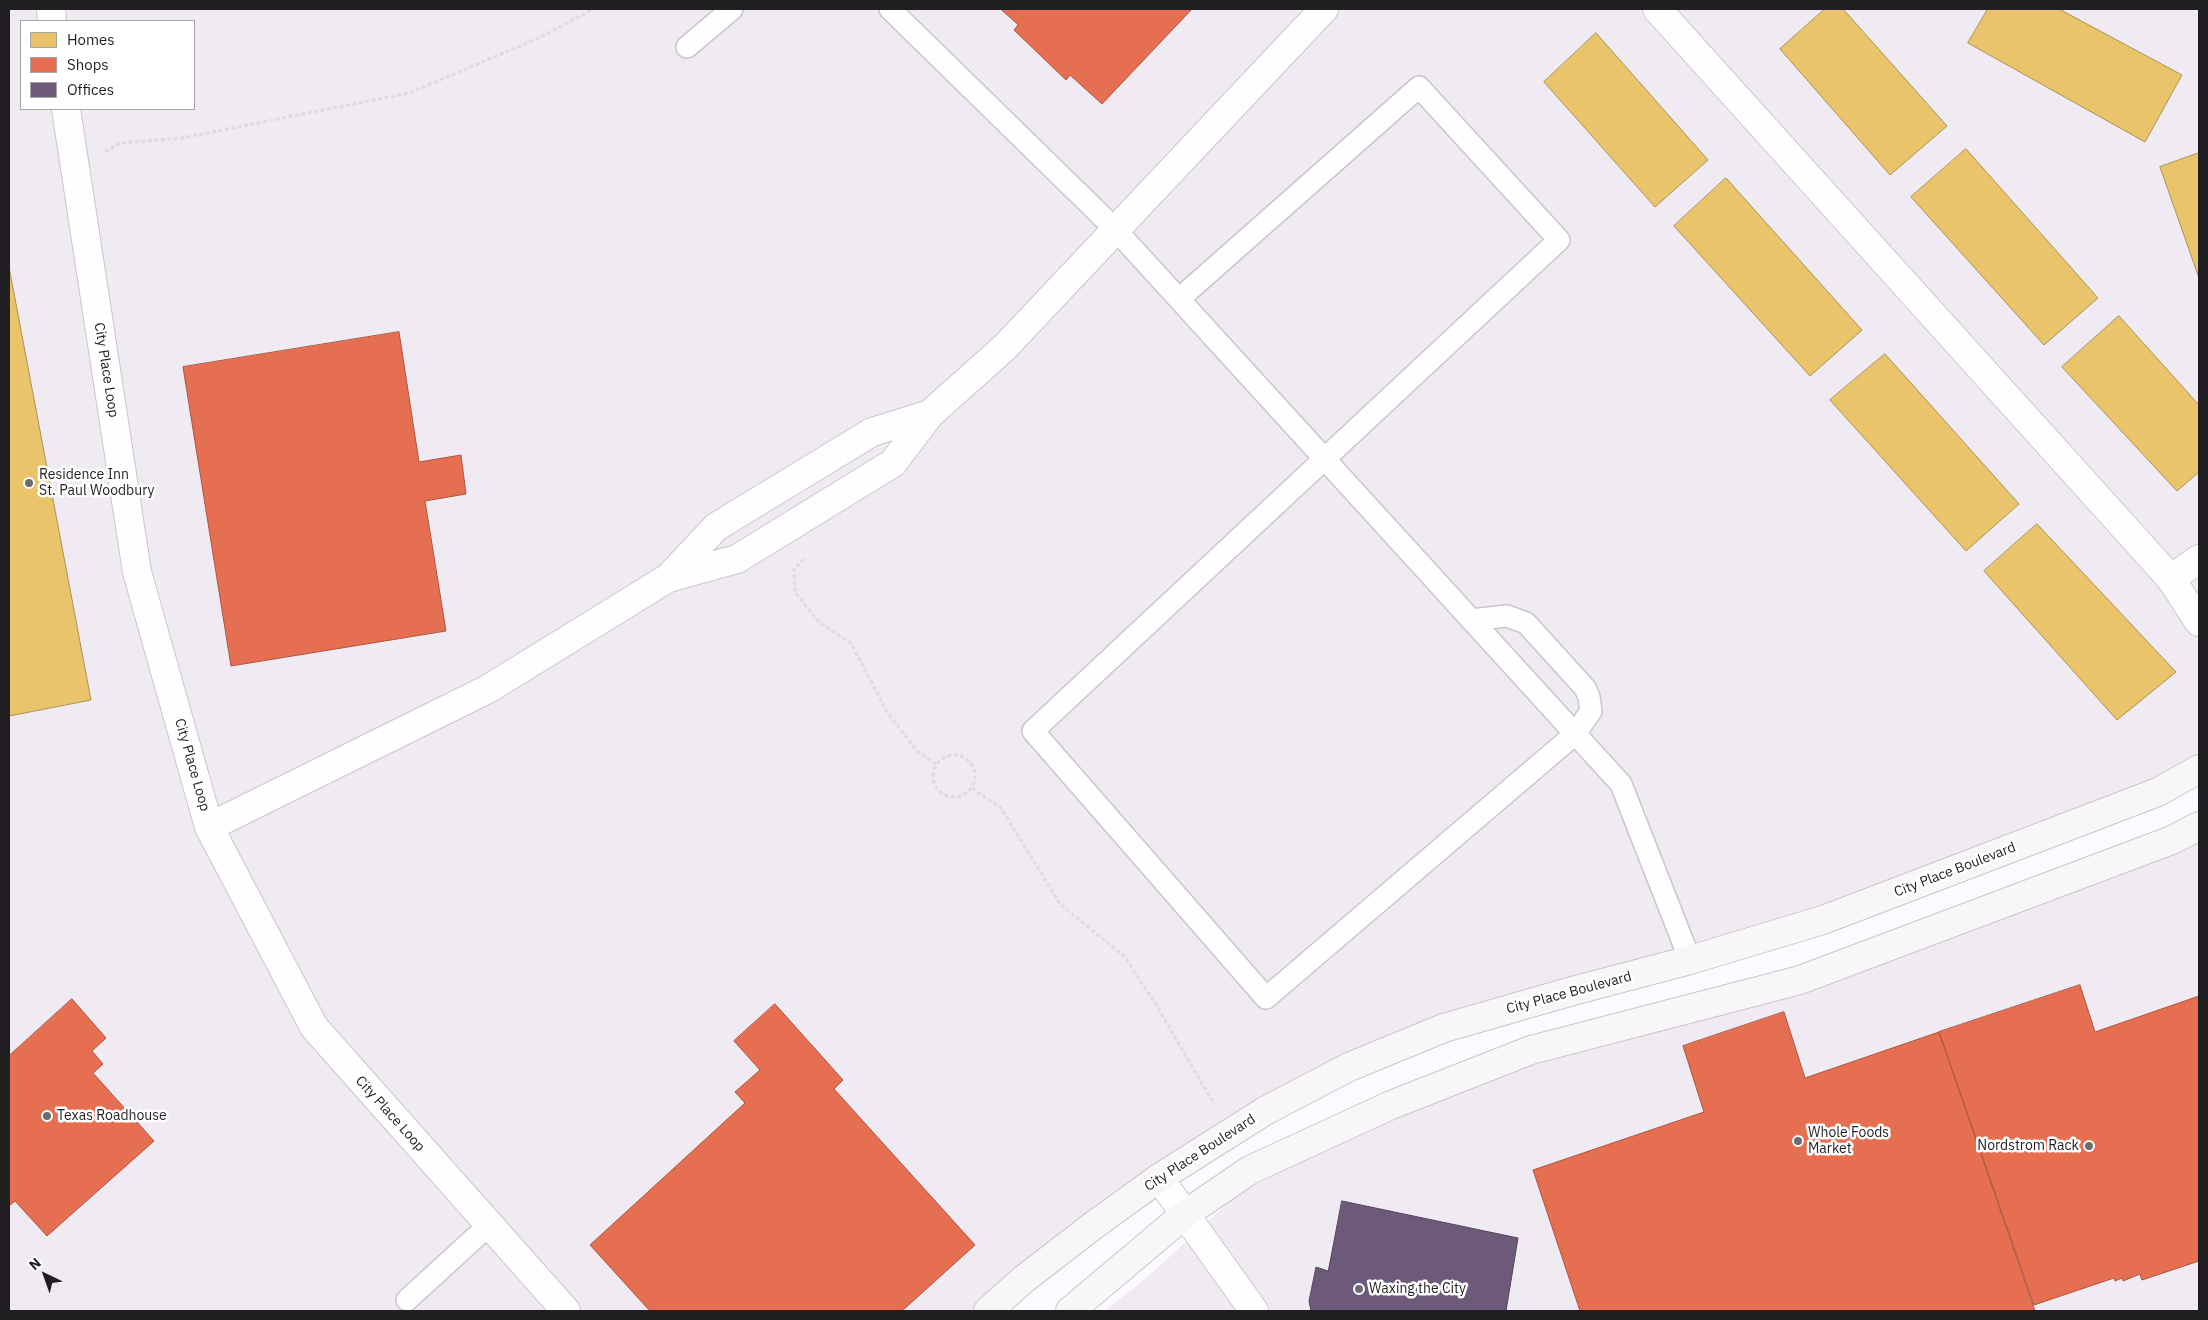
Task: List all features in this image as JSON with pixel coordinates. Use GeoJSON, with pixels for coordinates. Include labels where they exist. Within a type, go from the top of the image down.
{"type":"FeatureCollection","features":[{"type":"Feature","properties":{"kind":"street"},"geometry":{"type":"LineString","coordinates":[[668,578],[737,559],[893,463],[930,414],[1005,347],[1324,9]]}},
{"type":"Feature","properties":{"kind":"street"},"geometry":{"type":"LineString","coordinates":[[1657,9],[2171,579],[2199,622]]}},
{"type":"Feature","properties":{"kind":"street","name":"City Place Loop"},"geometry":{"type":"LineString","coordinates":[[66,110],[137,572],[209,827],[314,1027],[566,1311]]}},
{"type":"Feature","properties":{"kind":"street"},"geometry":{"type":"LineString","coordinates":[[209,827],[488,689],[668,578],[716,527],[872,432],[930,414]]}},
{"type":"Feature","properties":{"kind":"street"},"geometry":{"type":"LineString","coordinates":[[2171,579],[2199,559]]}},
{"type":"Feature","properties":{"kind":"street","name":"City Place Boulevard"},"geometry":{"type":"LineString","coordinates":[[988,1311],[1094,1224],[1159,1178],[1265,1111],[1349,1067],[1444,1028],[1690,960],[1823,920],[2158,792],[2199,769]]}},
{"type":"Feature","properties":{"kind":"street"},"geometry":{"type":"LineString","coordinates":[[1070,1311],[1184,1215],[1250,1170],[1391,1105],[1531,1050],[1800,980],[2172,840],[2199,826]]}},
{"type":"Feature","properties":{"kind":"street"},"geometry":{"type":"LineString","coordinates":[[1159,1178],[1254,1311]]}},
{"type":"Feature","properties":{"kind":"lane"},"geometry":{"type":"LineString","coordinates":[[687,47],[732,9]]}},
{"type":"Feature","properties":{"kind":"lane"},"geometry":{"type":"LineString","coordinates":[[890,9],[1115,229],[1620,784],[1690,960]]}},
{"type":"Feature","properties":{"kind":"lane"},"geometry":{"type":"LineString","coordinates":[[1179,299],[1419,87],[1559,240],[1033,731],[1266,998],[1575,734],[1591,711],[1589,697],[1585,688],[1526,623],[1506,616],[1472,620]]}},
{"type":"Feature","properties":{"kind":"lane"},"geometry":{"type":"LineString","coordinates":[[408,1300],[489,1225]]}},
{"type":"Feature","properties":{"kind":"path"},"geometry":{"type":"LineString","coordinates":[[76,169],[120,143],[182,138],[409,92],[539,38],[593,9]]}},
{"type":"Feature","properties":{"kind":"path"},"geometry":{"type":"LineString","coordinates":[[816,511],[818,528],[813,550],[794,569],[795,592],[820,622],[851,643],[887,712],[917,751],[936,764]]}},
{"type":"Feature","properties":{"kind":"path"},"geometry":{"type":"LineString","coordinates":[[953,754],[971,761],[975,769],[976,779],[972,788],[965,795],[956,798],[946,796],[938,790],[934,782],[933,772],[936,764],[944,757],[953,754]]}},
{"type":"Feature","properties":{"kind":"path"},"geometry":{"type":"LineString","coordinates":[[972,788],[1002,808],[1060,904],[1124,956],[1155,1003],[1230,1134]]}},
{"type":"Feature","properties":{"kind":"shaded area"},"geometry":{"type":"Polygon","coordinates":[[[9,9],[2199,9],[2199,759],[2167,775],[1823,907],[1307,1074],[1230,1115],[1102,1200],[1034,1254],[970,1311],[9,1311],[9,9]]]}},
{"type":"Feature","properties":{"kind":"shaded area"},"geometry":{"type":"Polygon","coordinates":[[[2199,840],[2199,1311],[1105,1311],[1151,1274],[1232,1199],[1283,1169],[1349,1135],[1519,1069],[1792,994],[2199,840]]]}},
{"type":"Feature","properties":{"kind":"building: Homes"},"geometry":{"type":"Polygon","coordinates":[[[1825,9],[1843,9],[1947,126],[1890,175],[1780,49],[1825,9]]]}},
{"type":"Feature","properties":{"kind":"building: Homes"},"geometry":{"type":"Polygon","coordinates":[[[1988,9],[2059,9],[2182,75],[2145,142],[1968,43],[1988,9]]]}},
{"type":"Feature","properties":{"kind":"building: Homes"},"geometry":{"type":"Polygon","coordinates":[[[1596,33],[1708,160],[1655,207],[1544,82],[1596,33]]]}},
{"type":"Feature","properties":{"kind":"building: Homes"},"geometry":{"type":"Polygon","coordinates":[[[1966,149],[2098,298],[2044,345],[1911,197],[1966,149]]]}},
{"type":"Feature","properties":{"kind":"building: Homes"},"geometry":{"type":"Polygon","coordinates":[[[2199,153],[2199,278],[2160,167],[2199,153]]]}},
{"type":"Feature","properties":{"kind":"building: Homes"},"geometry":{"type":"Polygon","coordinates":[[[1726,178],[1862,330],[1810,376],[1674,226],[1726,178]]]}},
{"type":"Feature","properties":{"kind":"building: Homes","name":"Residence Inn St. Paul Woodbury"},"geometry":{"type":"Polygon","coordinates":[[[9,267],[91,700],[9,716],[9,267]]]}},
{"type":"Feature","properties":{"kind":"building: Homes"},"geometry":{"type":"Polygon","coordinates":[[[2119,316],[2199,405],[2199,472],[2177,491],[2062,367],[2119,316]]]}},
{"type":"Feature","properties":{"kind":"building: Homes"},"geometry":{"type":"Polygon","coordinates":[[[1885,354],[2019,504],[1966,551],[1830,400],[1885,354]]]}},
{"type":"Feature","properties":{"kind":"building: Homes"},"geometry":{"type":"Polygon","coordinates":[[[2037,524],[2176,672],[2117,720],[1984,571],[2037,524]]]}},
{"type":"Feature","properties":{"kind":"building: Shops"},"geometry":{"type":"Polygon","coordinates":[[[1001,9],[1192,9],[1102,104],[1070,75],[1066,80],[1014,30],[1018,25],[1001,9]]]}},
{"type":"Feature","properties":{"kind":"building: Shops"},"geometry":{"type":"Polygon","coordinates":[[[399,332],[419,462],[461,455],[466,494],[425,501],[446,631],[231,666],[183,367],[399,332]]]}},
{"type":"Feature","properties":{"kind":"building: Shops","name":"Nordstrom Rack"},"geometry":{"type":"Polygon","coordinates":[[[2080,985],[2095,1032],[2199,996],[2199,1261],[2142,1280],[2140,1274],[2123,1281],[2122,1278],[2115,1281],[2114,1278],[2034,1305],[1939,1032],[2080,985]]]}},
{"type":"Feature","properties":{"kind":"building: Shops"},"geometry":{"type":"Polygon","coordinates":[[[72,999],[106,1038],[92,1051],[103,1064],[93,1073],[154,1141],[47,1236],[15,1201],[9,1206],[9,1056],[72,999]]]}},
{"type":"Feature","properties":{"kind":"building: Shops"},"geometry":{"type":"Polygon","coordinates":[[[775,1004],[843,1080],[834,1089],[975,1245],[902,1311],[650,1311],[590,1245],[745,1103],[735,1092],[760,1070],[734,1041],[775,1004]]]}},
{"type":"Feature","properties":{"kind":"building: Shops","name":"Whole Foods Market"},"geometry":{"type":"Polygon","coordinates":[[[1784,1012],[1805,1078],[1939,1032],[2035,1311],[1580,1311],[1533,1170],[1704,1112],[1683,1046],[1784,1012]]]}},
{"type":"Feature","properties":{"kind":"building: Offices"},"geometry":{"type":"Polygon","coordinates":[[[1342,1201],[1518,1238],[1506,1311],[1311,1311],[1309,1301],[1316,1267],[1328,1271],[1342,1201]]]}},
{"type":"Feature","properties":{"kind":"place","name":"Residence Inn St. Paul Woodbury"},"geometry":{"type":"Point","coordinates":[29,483]}},
{"type":"Feature","properties":{"kind":"place","name":"Texas Roadhouse"},"geometry":{"type":"Point","coordinates":[47,1116]}},
{"type":"Feature","properties":{"kind":"place","name":"Whole Foods Market"},"geometry":{"type":"Point","coordinates":[1798,1141]}},
{"type":"Feature","properties":{"kind":"place","name":"Nordstrom Rack"},"geometry":{"type":"Point","coordinates":[2089,1146]}},
{"type":"Feature","properties":{"kind":"place","name":"Waxing the City"},"geometry":{"type":"Point","coordinates":[1359,1289]}}]}
